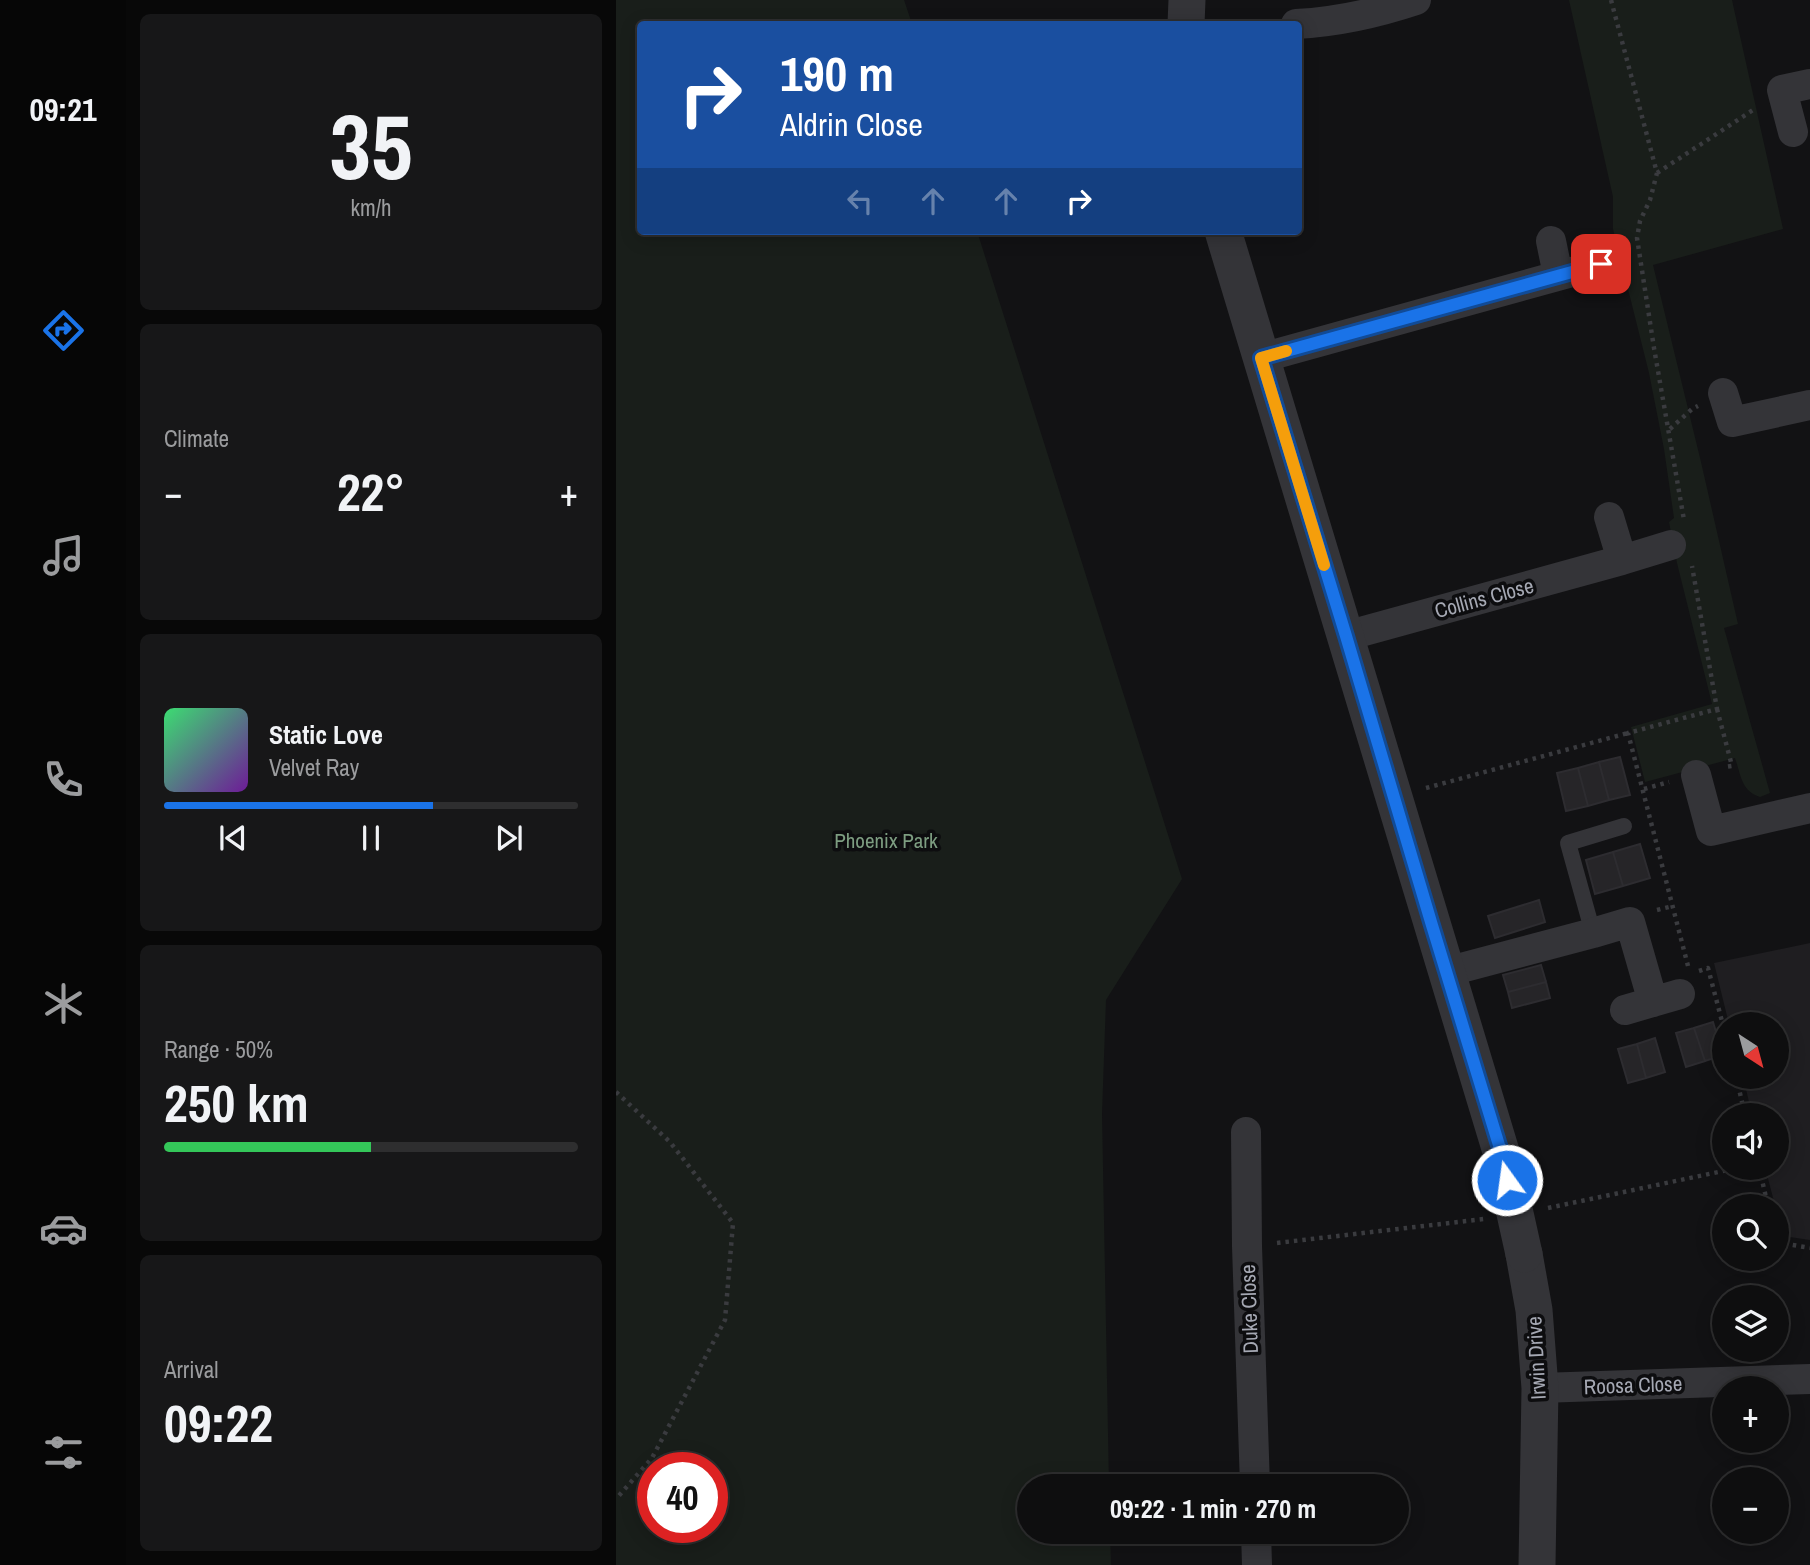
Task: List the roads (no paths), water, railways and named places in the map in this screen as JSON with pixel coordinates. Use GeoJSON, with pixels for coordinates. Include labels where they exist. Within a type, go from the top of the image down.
{"type":"FeatureCollection","features":[{"type":"Feature","properties":{"kind":"street"},"geometry":{"type":"LineString","coordinates":[[1186,21],[1187,0]]}},
{"type":"Feature","properties":{"kind":"street"},"geometry":{"type":"LineString","coordinates":[[1302,24],[1322,23],[1384,10],[1416,0]]}},
{"type":"Feature","properties":{"kind":"street"},"geometry":{"type":"LineString","coordinates":[[1793,132],[1796,87]]}},
{"type":"Feature","properties":{"kind":"street","name":"Irwin Drive"},"geometry":{"type":"LineString","coordinates":[[1224,235],[1502,1155],[1534,1310],[1540,1388],[1537,1565]]}},
{"type":"Feature","properties":{"kind":"street"},"geometry":{"type":"LineString","coordinates":[[1550,242],[1559,275]]}},
{"type":"Feature","properties":{"kind":"street"},"geometry":{"type":"LineString","coordinates":[[1261,358],[1601,264]]}},
{"type":"Feature","properties":{"kind":"street"},"geometry":{"type":"LineString","coordinates":[[1723,393],[1732,422],[1810,405]]}},
{"type":"Feature","properties":{"kind":"street"},"geometry":{"type":"LineString","coordinates":[[1609,517],[1622,560]]}},
{"type":"Feature","properties":{"kind":"street","name":"Collins Close"},"geometry":{"type":"LineString","coordinates":[[1346,636],[1671,545]]}},
{"type":"Feature","properties":{"kind":"street"},"geometry":{"type":"LineString","coordinates":[[1696,775],[1711,831],[1810,807]]}},
{"type":"Feature","properties":{"kind":"street"},"geometry":{"type":"LineString","coordinates":[[1446,972],[1630,922],[1653,1002]]}},
{"type":"Feature","properties":{"kind":"street","name":"Duke Close"},"geometry":{"type":"LineString","coordinates":[[1246,1132],[1255,1474]]}},
{"type":"Feature","properties":{"kind":"street","name":"Roosa Close"},"geometry":{"type":"LineString","coordinates":[[1540,1388],[1810,1380]]}},
{"type":"Feature","properties":{"kind":"street"},"geometry":{"type":"LineString","coordinates":[[1256,1544],[1257,1565]]}},
{"type":"Feature","properties":{"kind":"lane"},"geometry":{"type":"LineString","coordinates":[[1593,933],[1568,843],[1623,826]]}},
{"type":"Feature","properties":{"kind":"park label","name":"Phoenix Park"},"geometry":{"type":"Point","coordinates":[886,840]}}]}
